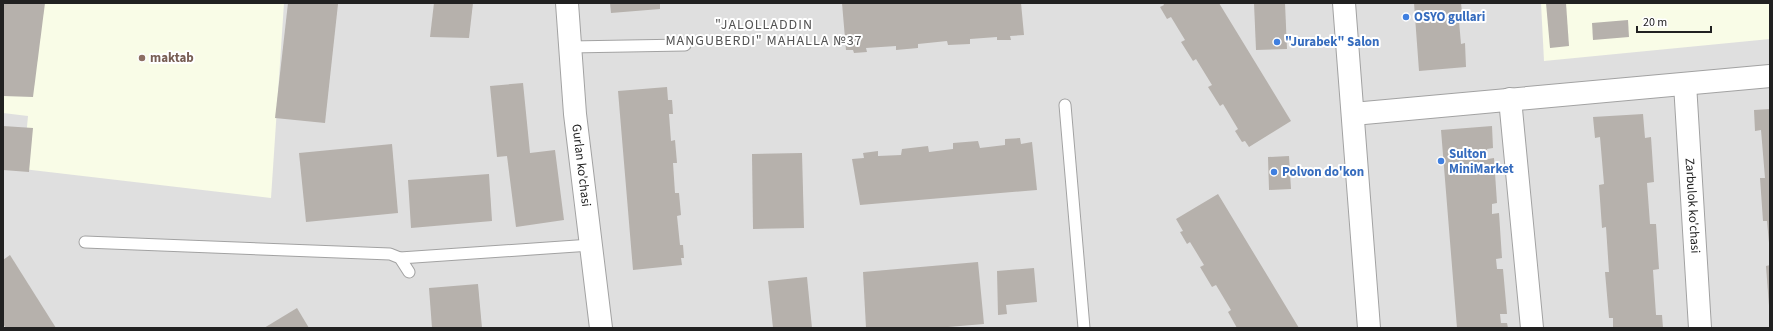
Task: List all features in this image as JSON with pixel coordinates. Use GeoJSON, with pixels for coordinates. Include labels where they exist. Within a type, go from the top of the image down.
{"type":"FeatureCollection","features":[{"type":"Feature","properties":{"kind":"street","name":"Gurlan ko'chasi"},"geometry":{"type":"LineString","coordinates":[[567,3],[575,114],[601,328]]}},
{"type":"Feature","properties":{"kind":"street"},"geometry":{"type":"LineString","coordinates":[[1344,3],[1354,114],[1369,328]]}},
{"type":"Feature","properties":{"kind":"street"},"geometry":{"type":"LineString","coordinates":[[1354,114],[1770,76]]}},
{"type":"Feature","properties":{"kind":"street","name":"Zarbulok ko'chasi"},"geometry":{"type":"LineString","coordinates":[[1685,84],[1700,328]]}},
{"type":"Feature","properties":{"kind":"street"},"geometry":{"type":"LineString","coordinates":[[1510,99],[1532,328]]}},
{"type":"Feature","properties":{"kind":"lane"},"geometry":{"type":"LineString","coordinates":[[570,47],[686,45]]}},
{"type":"Feature","properties":{"kind":"lane"},"geometry":{"type":"LineString","coordinates":[[1065,105],[1084,328]]}},
{"type":"Feature","properties":{"kind":"lane"},"geometry":{"type":"LineString","coordinates":[[85,242],[390,254],[400,258],[591,245]]}},
{"type":"Feature","properties":{"kind":"lane"},"geometry":{"type":"LineString","coordinates":[[400,258],[409,272]]}},
{"type":"Feature","properties":{"kind":"shaded area"},"geometry":{"type":"Polygon","coordinates":[[[3,3],[1770,3],[1770,328],[3,328],[3,3]]]}},
{"type":"Feature","properties":{"kind":"shaded area","name":"maktab"},"geometry":{"type":"Polygon","coordinates":[[[3,3],[284,3],[271,198],[23,169],[28,116],[3,113],[3,3]]]}},
{"type":"Feature","properties":{"kind":"shaded area"},"geometry":{"type":"Polygon","coordinates":[[[1541,3],[1770,3],[1770,39],[1544,61],[1541,3]]]}},
{"type":"Feature","properties":{"kind":"building"},"geometry":{"type":"Polygon","coordinates":[[[4,3],[45,3],[33,97],[3,96],[4,3]]]}},
{"type":"Feature","properties":{"kind":"building"},"geometry":{"type":"Polygon","coordinates":[[[288,3],[338,4],[325,123],[275,118],[288,3]]]}},
{"type":"Feature","properties":{"kind":"building"},"geometry":{"type":"Polygon","coordinates":[[[434,3],[473,3],[469,38],[430,37],[434,3]]]}},
{"type":"Feature","properties":{"kind":"building"},"geometry":{"type":"Polygon","coordinates":[[[610,3],[660,3],[660,9],[611,13],[610,3]]]}},
{"type":"Feature","properties":{"kind":"building"},"geometry":{"type":"Polygon","coordinates":[[[842,3],[1021,3],[1024,35],[1010,36],[1011,40],[997,40],[997,37],[970,39],[970,44],[948,45],[947,41],[918,44],[918,48],[896,50],[896,46],[866,48],[867,52],[854,53],[853,50],[846,50],[842,3]]]}},
{"type":"Feature","properties":{"kind":"building"},"geometry":{"type":"Polygon","coordinates":[[[1163,3],[1219,3],[1291,121],[1249,147],[1245,141],[1242,142],[1235,131],[1238,129],[1223,104],[1220,106],[1208,87],[1212,85],[1196,59],[1193,61],[1181,42],[1185,40],[1171,17],[1167,19],[1160,7],[1164,5],[1163,3]]]}},
{"type":"Feature","properties":{"kind":"building"},"geometry":{"type":"Polygon","coordinates":[[[1254,3],[1285,3],[1287,49],[1256,50],[1254,3]]]}},
{"type":"Feature","properties":{"kind":"building"},"geometry":{"type":"Polygon","coordinates":[[[1414,3],[1461,3],[1463,21],[1459,21],[1461,44],[1465,43],[1466,67],[1419,71],[1414,3]]]}},
{"type":"Feature","properties":{"kind":"building"},"geometry":{"type":"Polygon","coordinates":[[[1546,3],[1566,3],[1569,46],[1550,48],[1546,3]]]}},
{"type":"Feature","properties":{"kind":"building"},"geometry":{"type":"Polygon","coordinates":[[[1628,20],[1629,37],[1593,40],[1592,23],[1628,20]]]}},
{"type":"Feature","properties":{"kind":"building"},"geometry":{"type":"Polygon","coordinates":[[[523,83],[530,153],[555,150],[564,220],[516,227],[507,156],[497,157],[490,86],[523,83]]]}},
{"type":"Feature","properties":{"kind":"building"},"geometry":{"type":"Polygon","coordinates":[[[667,87],[668,100],[672,100],[673,114],[669,114],[671,141],[675,140],[677,163],[673,163],[675,193],[679,193],[681,215],[677,216],[680,245],[683,245],[684,258],[681,258],[682,265],[633,270],[618,91],[667,87]]]}},
{"type":"Feature","properties":{"kind":"building"},"geometry":{"type":"Polygon","coordinates":[[[1770,109],[1769,243],[1767,221],[1763,221],[1760,178],[1765,178],[1761,130],[1755,131],[1754,110],[1770,109]]]}},
{"type":"Feature","properties":{"kind":"building"},"geometry":{"type":"Polygon","coordinates":[[[1643,114],[1645,138],[1651,137],[1654,182],[1647,183],[1650,224],[1656,224],[1659,269],[1653,270],[1656,315],[1662,315],[1663,328],[1613,328],[1613,318],[1609,318],[1605,272],[1609,272],[1606,227],[1602,228],[1599,185],[1604,184],[1600,137],[1595,138],[1593,117],[1643,114]]]}},
{"type":"Feature","properties":{"kind":"building"},"geometry":{"type":"Polygon","coordinates":[[[3,126],[33,128],[29,172],[3,170],[3,126]]]}},
{"type":"Feature","properties":{"kind":"building"},"geometry":{"type":"Polygon","coordinates":[[[1492,126],[1493,148],[1487,149],[1488,159],[1494,158],[1497,203],[1492,204],[1492,214],[1499,213],[1502,258],[1496,259],[1497,269],[1503,269],[1507,314],[1500,314],[1501,323],[1507,323],[1508,328],[1457,328],[1441,130],[1492,126]]]}},
{"type":"Feature","properties":{"kind":"building"},"geometry":{"type":"Polygon","coordinates":[[[1020,138],[1021,144],[1032,142],[1037,190],[860,205],[852,159],[864,158],[863,153],[878,151],[878,156],[901,155],[902,149],[928,146],[929,152],[953,149],[953,143],[978,141],[980,148],[1005,145],[1005,139],[1020,138]]]}},
{"type":"Feature","properties":{"kind":"building"},"geometry":{"type":"Polygon","coordinates":[[[392,144],[398,213],[306,222],[299,153],[392,144]]]}},
{"type":"Feature","properties":{"kind":"building"},"geometry":{"type":"Polygon","coordinates":[[[802,153],[804,228],[753,229],[752,154],[802,153]]]}},
{"type":"Feature","properties":{"kind":"building"},"geometry":{"type":"Polygon","coordinates":[[[1289,156],[1291,189],[1269,190],[1268,157],[1289,156]]]}},
{"type":"Feature","properties":{"kind":"building"},"geometry":{"type":"Polygon","coordinates":[[[489,174],[492,221],[411,228],[408,180],[489,174]]]}},
{"type":"Feature","properties":{"kind":"building"},"geometry":{"type":"Polygon","coordinates":[[[1218,194],[1299,328],[1237,328],[1228,312],[1231,310],[1216,285],[1212,287],[1200,267],[1204,265],[1190,242],[1187,244],[1180,232],[1183,231],[1176,219],[1218,194]]]}},
{"type":"Feature","properties":{"kind":"building"},"geometry":{"type":"Polygon","coordinates":[[[10,255],[56,328],[6,328],[3,324],[3,260],[10,255]]]}},
{"type":"Feature","properties":{"kind":"building"},"geometry":{"type":"Polygon","coordinates":[[[978,262],[984,324],[936,328],[866,328],[863,272],[978,262]]]}},
{"type":"Feature","properties":{"kind":"building"},"geometry":{"type":"Polygon","coordinates":[[[1770,265],[1770,306],[1769,306],[1766,266],[1770,265]]]}},
{"type":"Feature","properties":{"kind":"building"},"geometry":{"type":"Polygon","coordinates":[[[1034,268],[1037,302],[1006,305],[1007,314],[998,315],[997,271],[1034,268]]]}},
{"type":"Feature","properties":{"kind":"building"},"geometry":{"type":"Polygon","coordinates":[[[807,277],[812,328],[773,328],[768,281],[807,277]]]}},
{"type":"Feature","properties":{"kind":"building"},"geometry":{"type":"Polygon","coordinates":[[[478,284],[482,328],[432,328],[429,288],[478,284]]]}},
{"type":"Feature","properties":{"kind":"building"},"geometry":{"type":"Polygon","coordinates":[[[297,308],[309,328],[264,328],[297,308]]]}},
{"type":"Feature","properties":{"kind":"place","name":"OSYO gullari"},"geometry":{"type":"Point","coordinates":[1406,17]}},
{"type":"Feature","properties":{"kind":"place","name":"\"Jurabek\" Salon"},"geometry":{"type":"Point","coordinates":[1277,42]}},
{"type":"Feature","properties":{"kind":"place","name":"maktab"},"geometry":{"type":"Point","coordinates":[142,58]}},
{"type":"Feature","properties":{"kind":"place","name":"Sulton MiniMarket"},"geometry":{"type":"Point","coordinates":[1441,161]}},
{"type":"Feature","properties":{"kind":"place","name":"Polvon do'kon"},"geometry":{"type":"Point","coordinates":[1274,172]}},
{"type":"Feature","properties":{"kind":"district","name":"\"JALOLLADDIN MANGUBERDI\" MAHALLA №37"},"geometry":{"type":"Point","coordinates":[764,34]}}]}
